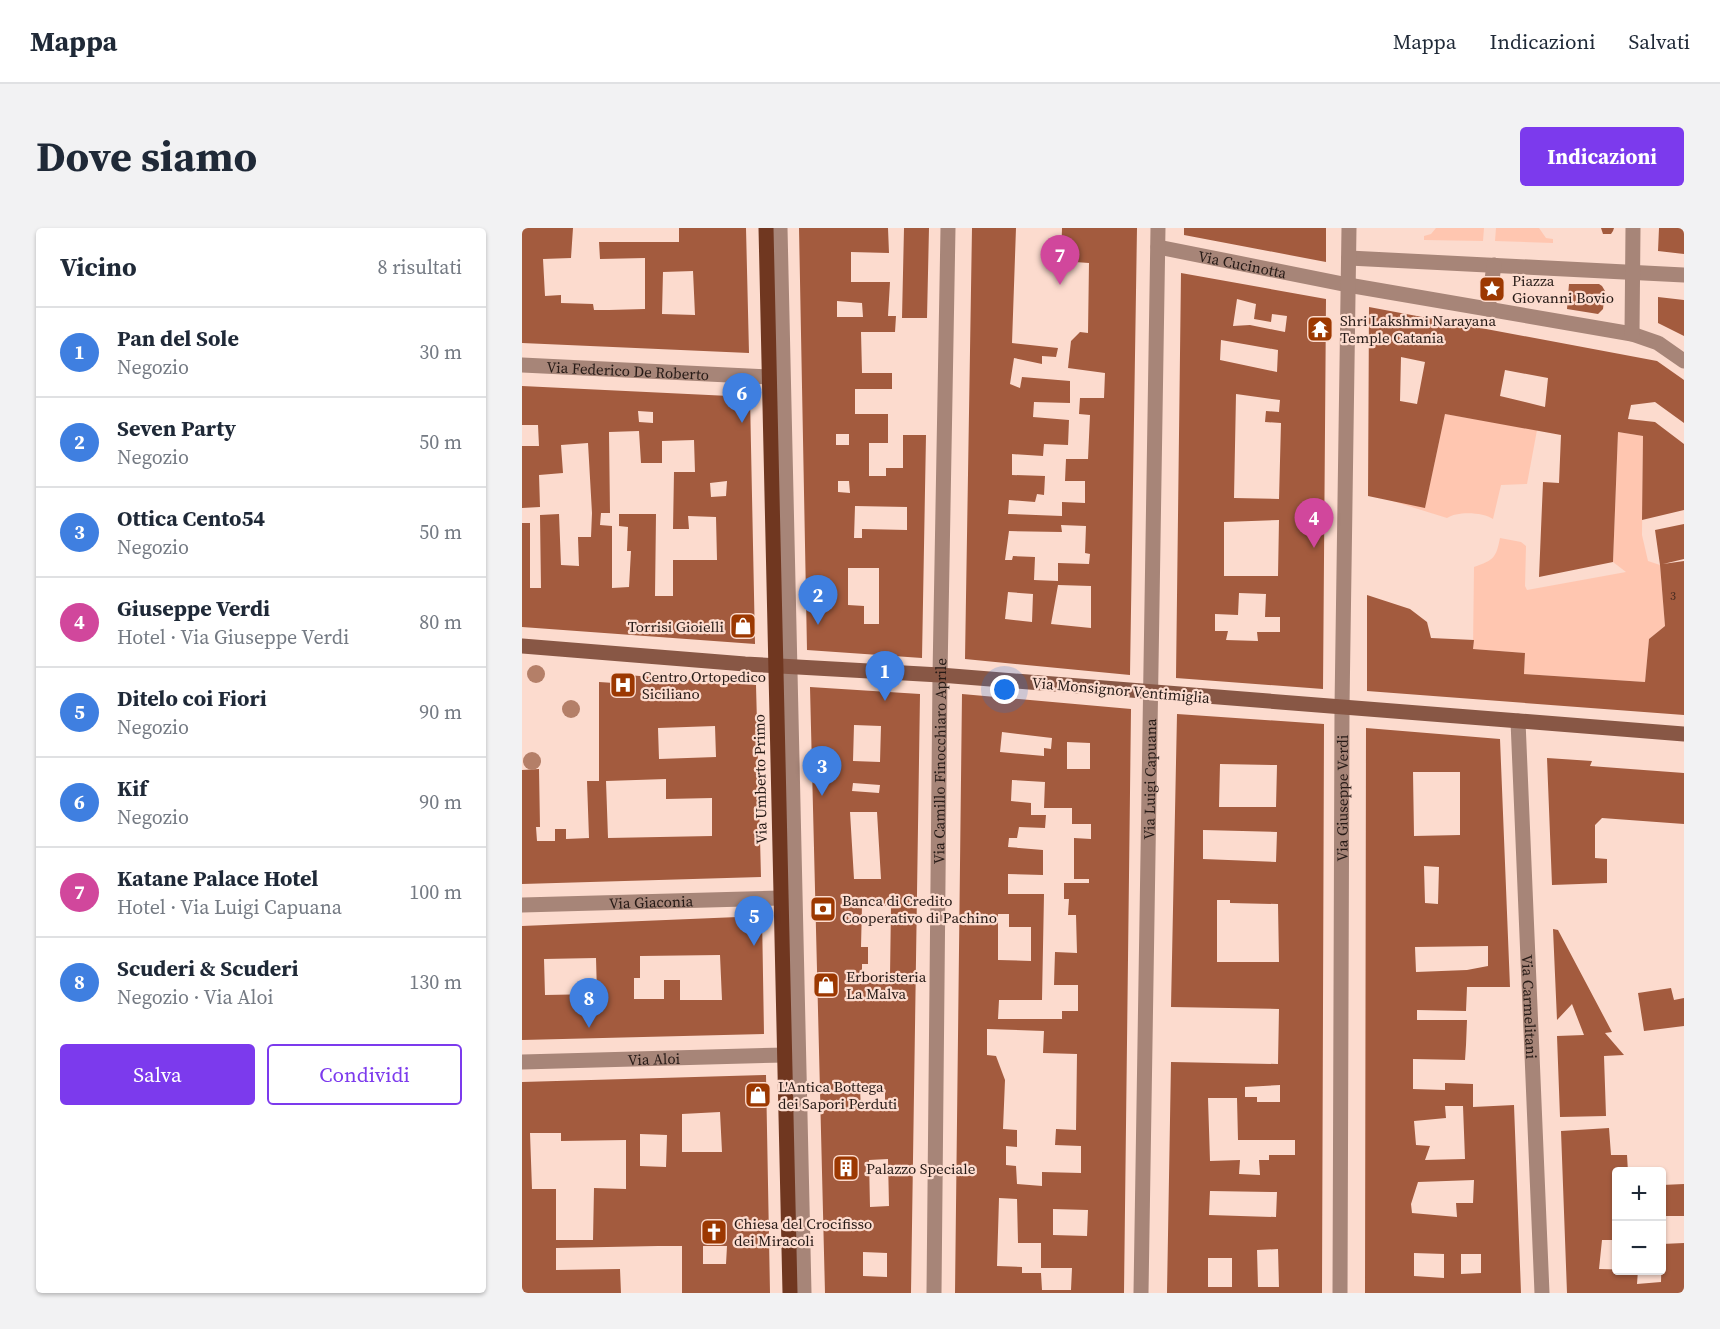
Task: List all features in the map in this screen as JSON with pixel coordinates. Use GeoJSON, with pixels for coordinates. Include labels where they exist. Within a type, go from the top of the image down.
{"type":"FeatureCollection","features":[{"type":"Feature","properties":{"kind":"main road","name":"Via Umberto Primo"},"geometry":{"type":"LineString","coordinates":[[766,228],[769,377],[783,667],[781,898],[790,1293]]}},
{"type":"Feature","properties":{"kind":"main road","name":"Via Monsignor Ventimiglia"},"geometry":{"type":"LineString","coordinates":[[522,646],[783,667],[940,675],[1684,734]]}},
{"type":"Feature","properties":{"kind":"street"},"geometry":{"type":"LineString","coordinates":[[780,228],[783,667],[804,1293]]}},
{"type":"Feature","properties":{"kind":"street","name":"Via Camillo Finocchiaro Aprile"},"geometry":{"type":"LineString","coordinates":[[934,1293],[940,675],[948,228]]}},
{"type":"Feature","properties":{"kind":"street","name":"Via Luigi Capuana"},"geometry":{"type":"LineString","coordinates":[[1141,1293],[1158,228]]}},
{"type":"Feature","properties":{"kind":"street"},"geometry":{"type":"LineString","coordinates":[[1349,228],[1348,285],[1632,334],[1658,343],[1684,361]]}},
{"type":"Feature","properties":{"kind":"street"},"geometry":{"type":"LineString","coordinates":[[1632,334],[1633,228]]}},
{"type":"Feature","properties":{"kind":"street","name":"Via Cucinotta"},"geometry":{"type":"LineString","coordinates":[[1158,247],[1348,285]]}},
{"type":"Feature","properties":{"kind":"street"},"geometry":{"type":"LineString","coordinates":[[1349,258],[1684,275]]}},
{"type":"Feature","properties":{"kind":"street"},"geometry":{"type":"LineString","coordinates":[[1488,309],[1494,265]]}},
{"type":"Feature","properties":{"kind":"street","name":"Via Giuseppe Verdi"},"geometry":{"type":"LineString","coordinates":[[1340,1293],[1342,707],[1348,285]]}},
{"type":"Feature","properties":{"kind":"street","name":"Via Federico De Roberto"},"geometry":{"type":"LineString","coordinates":[[522,365],[769,377]]}},
{"type":"Feature","properties":{"kind":"street","name":"Via Carmelitani"},"geometry":{"type":"LineString","coordinates":[[1518,721],[1542,1293]]}},
{"type":"Feature","properties":{"kind":"street","name":"Via Giaconia"},"geometry":{"type":"LineString","coordinates":[[522,905],[781,898]]}},
{"type":"Feature","properties":{"kind":"street","name":"Via Aloi"},"geometry":{"type":"LineString","coordinates":[[522,1062],[785,1054]]}},
{"type":"Feature","properties":{"kind":"shaded area"},"geometry":{"type":"Polygon","coordinates":[[[1436,228],[1484,228],[1483,241],[1424,240],[1424,236],[1431,234],[1436,228]]]}},
{"type":"Feature","properties":{"kind":"shaded area"},"geometry":{"type":"Polygon","coordinates":[[[1496,228],[1539,228],[1546,238],[1553,239],[1553,243],[1495,241],[1496,228]]]}},
{"type":"Feature","properties":{"kind":"shaded area"},"geometry":{"type":"Polygon","coordinates":[[[1445,414],[1537,430],[1527,484],[1501,485],[1493,519],[1470,513],[1447,518],[1386,499],[1425,507],[1445,414]]]}},
{"type":"Feature","properties":{"kind":"shaded area"},"geometry":{"type":"Polygon","coordinates":[[[1618,432],[1643,436],[1642,535],[1648,561],[1660,565],[1665,626],[1649,639],[1645,682],[1524,674],[1525,653],[1473,649],[1474,567],[1493,557],[1500,538],[1521,542],[1526,546],[1525,586],[1527,590],[1626,572],[1613,562],[1618,432]]]}},
{"type":"Feature","properties":{"kind":"building"},"geometry":{"type":"Polygon","coordinates":[[[522,228],[573,228],[571,258],[543,259],[545,296],[561,295],[561,303],[593,304],[594,310],[609,310],[645,309],[645,258],[600,259],[599,242],[679,242],[679,228],[746,228],[749,353],[522,343],[522,228]],[[693,271],[663,272],[662,314],[695,315],[693,271]]]}},
{"type":"Feature","properties":{"kind":"building"},"geometry":{"type":"Polygon","coordinates":[[[799,228],[888,228],[889,253],[851,252],[851,282],[890,282],[888,316],[896,316],[895,332],[861,332],[862,373],[892,373],[892,389],[855,389],[855,414],[888,414],[888,443],[869,443],[869,476],[886,476],[886,468],[903,468],[903,435],[926,435],[922,658],[807,650],[799,228]],[[837,301],[837,317],[863,317],[862,303],[837,301]],[[836,434],[836,445],[849,445],[849,434],[836,434]],[[838,481],[838,492],[850,493],[849,481],[838,481]],[[855,506],[854,538],[862,538],[862,529],[907,530],[907,507],[855,506]],[[848,568],[848,605],[864,606],[864,624],[879,624],[879,568],[848,568]]]}},
{"type":"Feature","properties":{"kind":"building"},"geometry":{"type":"Polygon","coordinates":[[[904,228],[929,228],[927,318],[902,318],[904,228]]]}},
{"type":"Feature","properties":{"kind":"building"},"geometry":{"type":"Polygon","coordinates":[[[972,228],[1016,228],[1012,343],[1058,348],[1056,357],[1042,356],[1042,364],[1014,358],[1010,384],[1020,388],[1022,377],[1070,381],[1070,403],[1034,402],[1033,417],[1069,420],[1068,445],[1044,444],[1043,456],[1012,454],[1012,475],[1045,476],[1044,495],[1037,494],[1035,502],[1009,500],[1008,514],[1062,516],[1062,502],[1085,503],[1085,481],[1065,481],[1066,459],[1088,459],[1090,415],[1079,414],[1080,398],[1104,398],[1105,373],[1068,368],[1071,341],[1080,332],[1088,333],[1089,263],[1061,261],[1062,228],[1137,228],[1130,675],[965,659],[972,228]],[[1061,525],[1062,532],[1009,531],[1005,560],[1012,560],[1013,556],[1035,557],[1034,580],[1058,581],[1058,563],[1089,564],[1090,554],[1085,553],[1086,526],[1061,525]],[[1058,585],[1051,624],[1091,628],[1091,586],[1058,585]],[[1008,592],[1005,619],[1032,622],[1033,594],[1008,592]]]}},
{"type":"Feature","properties":{"kind":"building"},"geometry":{"type":"Polygon","coordinates":[[[1184,228],[1326,228],[1326,262],[1184,235],[1184,228]]]}},
{"type":"Feature","properties":{"kind":"building"},"geometry":{"type":"Polygon","coordinates":[[[1601,228],[1614,228],[1611,234],[1603,234],[1601,228]]]}},
{"type":"Feature","properties":{"kind":"building"},"geometry":{"type":"Polygon","coordinates":[[[1659,228],[1684,228],[1684,254],[1658,251],[1659,228]]]}},
{"type":"Feature","properties":{"kind":"building"},"geometry":{"type":"Polygon","coordinates":[[[1181,273],[1326,299],[1323,689],[1176,678],[1181,273]],[[1237,299],[1233,326],[1250,325],[1285,332],[1287,316],[1272,314],[1271,322],[1254,319],[1256,304],[1237,299]],[[1221,340],[1220,360],[1277,372],[1278,350],[1221,340]],[[1236,394],[1234,498],[1279,499],[1281,423],[1265,422],[1266,411],[1279,412],[1280,400],[1236,394]],[[1279,520],[1224,522],[1224,576],[1278,576],[1279,520]],[[1239,593],[1238,615],[1215,614],[1215,631],[1228,631],[1226,640],[1258,641],[1257,632],[1280,632],[1280,617],[1265,617],[1266,594],[1239,593]]]}},
{"type":"Feature","properties":{"kind":"building"},"geometry":{"type":"Polygon","coordinates":[[[1569,284],[1599,284],[1602,286],[1605,291],[1603,309],[1598,314],[1567,309],[1569,284]]]}},
{"type":"Feature","properties":{"kind":"building"},"geometry":{"type":"Polygon","coordinates":[[[1658,297],[1684,300],[1684,336],[1658,323],[1658,297]]]}},
{"type":"Feature","properties":{"kind":"building"},"geometry":{"type":"Polygon","coordinates":[[[1369,307],[1657,361],[1684,380],[1684,423],[1655,402],[1631,405],[1628,419],[1655,422],[1684,444],[1684,510],[1642,520],[1643,436],[1618,432],[1613,562],[1539,577],[1543,482],[1559,483],[1561,435],[1445,414],[1425,508],[1368,496],[1369,307]],[[1401,357],[1400,401],[1417,404],[1425,362],[1401,357]],[[1505,370],[1500,396],[1545,407],[1548,378],[1505,370]]]}},
{"type":"Feature","properties":{"kind":"building"},"geometry":{"type":"Polygon","coordinates":[[[522,386],[750,397],[755,644],[522,627],[522,523],[530,523],[530,588],[541,588],[540,515],[559,514],[561,565],[579,566],[578,537],[591,537],[592,513],[588,443],[561,445],[563,473],[539,475],[540,507],[522,508],[522,446],[539,446],[538,425],[522,425],[522,386]],[[638,411],[639,422],[653,423],[653,412],[638,411]],[[639,431],[609,432],[610,513],[601,513],[600,525],[612,526],[612,588],[629,587],[631,551],[627,551],[628,527],[619,526],[619,514],[656,514],[655,596],[673,596],[673,560],[717,560],[716,517],[688,516],[689,529],[673,529],[674,472],[695,472],[694,440],[662,441],[662,463],[641,463],[639,431]],[[727,481],[710,483],[711,497],[726,496],[727,481]]]}},
{"type":"Feature","properties":{"kind":"building"},"geometry":{"type":"Polygon","coordinates":[[[1684,524],[1684,559],[1663,564],[1684,561],[1684,715],[1367,691],[1367,595],[1410,609],[1427,622],[1431,638],[1474,640],[1473,649],[1525,653],[1524,674],[1645,682],[1649,639],[1665,626],[1655,530],[1684,524]]]}},
{"type":"Feature","properties":{"kind":"building"},"geometry":{"type":"Polygon","coordinates":[[[614,674],[756,685],[761,877],[522,884],[522,770],[539,769],[540,827],[536,827],[537,841],[555,841],[555,829],[566,829],[566,839],[589,838],[587,781],[599,781],[599,682],[614,683],[614,674]],[[715,726],[658,728],[659,759],[716,757],[715,726]],[[666,779],[606,781],[608,838],[712,836],[712,798],[666,799],[666,779]]]}},
{"type":"Feature","properties":{"kind":"building"},"geometry":{"type":"Polygon","coordinates":[[[810,687],[920,694],[911,1293],[825,1293],[810,687]],[[854,725],[853,761],[880,762],[881,726],[854,725]],[[853,783],[852,791],[879,793],[880,785],[853,783]],[[850,812],[854,879],[881,879],[877,812],[850,812]],[[862,905],[861,947],[868,947],[868,964],[862,964],[862,975],[890,976],[891,906],[862,905]],[[885,1089],[860,1090],[861,1109],[885,1110],[885,1089]],[[888,1159],[869,1160],[870,1207],[889,1206],[888,1159]],[[863,1252],[863,1276],[887,1277],[887,1253],[863,1252]]]}},
{"type":"Feature","properties":{"kind":"building"},"geometry":{"type":"Polygon","coordinates":[[[962,694],[1131,709],[1124,1293],[955,1293],[962,694]],[[1002,732],[1000,752],[1044,756],[1044,748],[1051,749],[1052,738],[1002,732]],[[1067,742],[1067,769],[1090,769],[1090,743],[1067,742]],[[1012,780],[1011,801],[1031,803],[1031,815],[1046,815],[1045,828],[1019,827],[1017,838],[1009,838],[1008,847],[1043,850],[1043,875],[1008,874],[1008,894],[1044,894],[1042,1000],[999,1000],[998,1019],[1062,1019],[1062,1011],[1078,1011],[1078,985],[1054,985],[1055,952],[1077,953],[1076,915],[1068,915],[1069,899],[1064,899],[1064,883],[1089,883],[1089,879],[1074,879],[1074,838],[1091,839],[1091,824],[1072,824],[1072,808],[1044,808],[1045,782],[1012,780]],[[998,914],[998,960],[1031,961],[1031,927],[1009,927],[1009,914],[998,914]],[[987,1029],[987,1055],[996,1056],[1005,1080],[1003,1129],[1017,1130],[1017,1147],[1006,1146],[1006,1165],[1016,1166],[1017,1184],[1042,1186],[1042,1172],[1081,1173],[1081,1146],[1055,1145],[1056,1129],[1076,1130],[1077,1054],[1043,1053],[1044,1031],[987,1029]],[[999,1198],[997,1266],[1022,1267],[1022,1273],[1041,1273],[1042,1290],[1071,1290],[1072,1268],[1041,1268],[1041,1243],[1018,1243],[1017,1199],[999,1198]],[[1053,1209],[1053,1235],[1087,1236],[1088,1210],[1053,1209]]]}},
{"type":"Feature","properties":{"kind":"building"},"geometry":{"type":"Polygon","coordinates":[[[1177,714],[1324,724],[1322,1293],[1167,1293],[1171,1062],[1278,1064],[1279,1009],[1171,1007],[1177,714]],[[1220,764],[1219,807],[1276,807],[1277,765],[1220,764]],[[1203,830],[1203,859],[1276,862],[1277,832],[1203,830]],[[1217,900],[1217,962],[1279,962],[1278,904],[1230,903],[1230,900],[1217,900]],[[1280,1085],[1245,1087],[1245,1097],[1257,1097],[1257,1102],[1280,1102],[1280,1085]],[[1208,1098],[1210,1161],[1240,1160],[1239,1174],[1260,1175],[1259,1160],[1269,1160],[1269,1155],[1295,1155],[1295,1140],[1238,1140],[1237,1098],[1208,1098]],[[1210,1191],[1209,1215],[1276,1217],[1277,1192],[1210,1191]],[[1278,1249],[1257,1250],[1258,1287],[1279,1287],[1278,1249]],[[1208,1258],[1208,1287],[1232,1287],[1232,1258],[1208,1258]]]}},
{"type":"Feature","properties":{"kind":"building"},"geometry":{"type":"Polygon","coordinates":[[[1366,728],[1500,739],[1510,987],[1467,987],[1466,1011],[1417,1010],[1417,1020],[1467,1020],[1466,1045],[1465,1060],[1413,1059],[1413,1089],[1445,1090],[1445,1083],[1473,1084],[1473,1107],[1514,1105],[1521,1293],[1365,1293],[1366,728]],[[1413,772],[1414,836],[1460,835],[1460,772],[1413,772]],[[1424,866],[1425,903],[1438,904],[1439,867],[1424,866]],[[1488,946],[1415,947],[1416,972],[1467,970],[1488,966],[1488,946]],[[1445,1106],[1446,1118],[1414,1121],[1416,1145],[1430,1146],[1425,1160],[1465,1159],[1463,1106],[1445,1106]],[[1474,1180],[1418,1182],[1411,1204],[1412,1213],[1457,1217],[1456,1203],[1473,1203],[1474,1180]],[[1414,1253],[1414,1276],[1444,1278],[1444,1254],[1414,1253]],[[1461,1254],[1461,1274],[1481,1273],[1481,1254],[1461,1254]]]}},
{"type":"Feature","properties":{"kind":"building"},"geometry":{"type":"Polygon","coordinates":[[[1547,758],[1592,761],[1590,766],[1684,773],[1684,824],[1602,818],[1595,825],[1595,858],[1607,859],[1607,883],[1552,885],[1547,758]]]}},
{"type":"Feature","properties":{"kind":"building"},"geometry":{"type":"Polygon","coordinates":[[[762,916],[764,1034],[522,1040],[522,926],[762,916]],[[720,955],[640,956],[640,978],[634,978],[634,999],[664,999],[664,980],[680,980],[680,1000],[722,1000],[720,955]],[[596,958],[544,959],[545,995],[597,994],[596,958]]]}},
{"type":"Feature","properties":{"kind":"building"},"geometry":{"type":"Polygon","coordinates":[[[1553,929],[1558,930],[1612,1032],[1605,1033],[1624,1055],[1604,1056],[1606,1116],[1560,1117],[1557,1036],[1584,1035],[1572,1004],[1557,1020],[1553,929]]]}},
{"type":"Feature","properties":{"kind":"building"},"geometry":{"type":"Polygon","coordinates":[[[1671,988],[1674,1000],[1684,998],[1684,1026],[1644,1031],[1638,993],[1671,988]]]}},
{"type":"Feature","properties":{"kind":"building"},"geometry":{"type":"Polygon","coordinates":[[[766,1075],[770,1293],[682,1293],[682,1246],[658,1246],[556,1248],[556,1270],[620,1269],[621,1293],[522,1293],[522,1082],[766,1075]],[[720,1112],[682,1114],[682,1152],[722,1152],[720,1112]],[[530,1133],[532,1189],[556,1189],[556,1240],[593,1240],[594,1188],[626,1189],[626,1140],[561,1141],[561,1133],[530,1133]],[[640,1134],[640,1166],[666,1167],[667,1135],[640,1134]],[[703,1246],[703,1264],[726,1264],[727,1246],[703,1246]]]}},
{"type":"Feature","properties":{"kind":"building"},"geometry":{"type":"Polygon","coordinates":[[[1609,1128],[1611,1155],[1627,1155],[1628,1167],[1612,1167],[1612,1240],[1602,1240],[1599,1269],[1612,1269],[1612,1275],[1638,1275],[1637,1284],[1661,1282],[1661,1275],[1666,1275],[1666,1244],[1684,1243],[1684,1293],[1567,1293],[1561,1131],[1609,1128]]]}},
{"type":"Feature","properties":{"kind":"building"},"geometry":{"type":"Polygon","coordinates":[[[1684,1184],[1684,1216],[1666,1216],[1666,1185],[1684,1184]]]}},
{"type":"Feature","properties":{"kind":"place","name":"Katane Palace Hotel"},"geometry":{"type":"Point","coordinates":[1060,285]}},
{"type":"Feature","properties":{"kind":"place","name":"Piazza Giovanni Bovio"},"geometry":{"type":"Point","coordinates":[1492,289]}},
{"type":"Feature","properties":{"kind":"place","name":"Shri Lakshmi Narayana Temple Catania"},"geometry":{"type":"Point","coordinates":[1320,329]}},
{"type":"Feature","properties":{"kind":"place","name":"Kif"},"geometry":{"type":"Point","coordinates":[742,423]}},
{"type":"Feature","properties":{"kind":"place","name":"Giuseppe Verdi"},"geometry":{"type":"Point","coordinates":[1314,548]}},
{"type":"Feature","properties":{"kind":"place","name":"Seven Party"},"geometry":{"type":"Point","coordinates":[818,625]}},
{"type":"Feature","properties":{"kind":"place","name":"Torrisi Gioielli"},"geometry":{"type":"Point","coordinates":[743,626]}},
{"type":"Feature","properties":{"kind":"place","name":"Centro Ortopedico Siciliano"},"geometry":{"type":"Point","coordinates":[623,685]}},
{"type":"Feature","properties":{"kind":"place","name":"Pan del Sole"},"geometry":{"type":"Point","coordinates":[885,701]}},
{"type":"Feature","properties":{"kind":"place","name":"Ottica Cento54"},"geometry":{"type":"Point","coordinates":[822,796]}},
{"type":"Feature","properties":{"kind":"place","name":"Banca di Credito Cooperativo di Pachino"},"geometry":{"type":"Point","coordinates":[823,909]}},
{"type":"Feature","properties":{"kind":"place","name":"Ditelo coi Fiori"},"geometry":{"type":"Point","coordinates":[754,946]}},
{"type":"Feature","properties":{"kind":"place","name":"Erboristeria La Malva"},"geometry":{"type":"Point","coordinates":[826,985]}},
{"type":"Feature","properties":{"kind":"place","name":"Scuderi & Scuderi"},"geometry":{"type":"Point","coordinates":[589,1028]}},
{"type":"Feature","properties":{"kind":"place","name":"L'Antica Bottega dei Sapori Perduti"},"geometry":{"type":"Point","coordinates":[758,1095]}},
{"type":"Feature","properties":{"kind":"place","name":"Palazzo Speciale"},"geometry":{"type":"Point","coordinates":[846,1168]}},
{"type":"Feature","properties":{"kind":"place","name":"Chiesa del Crocifisso dei Miracoli"},"geometry":{"type":"Point","coordinates":[714,1232]}}]}
